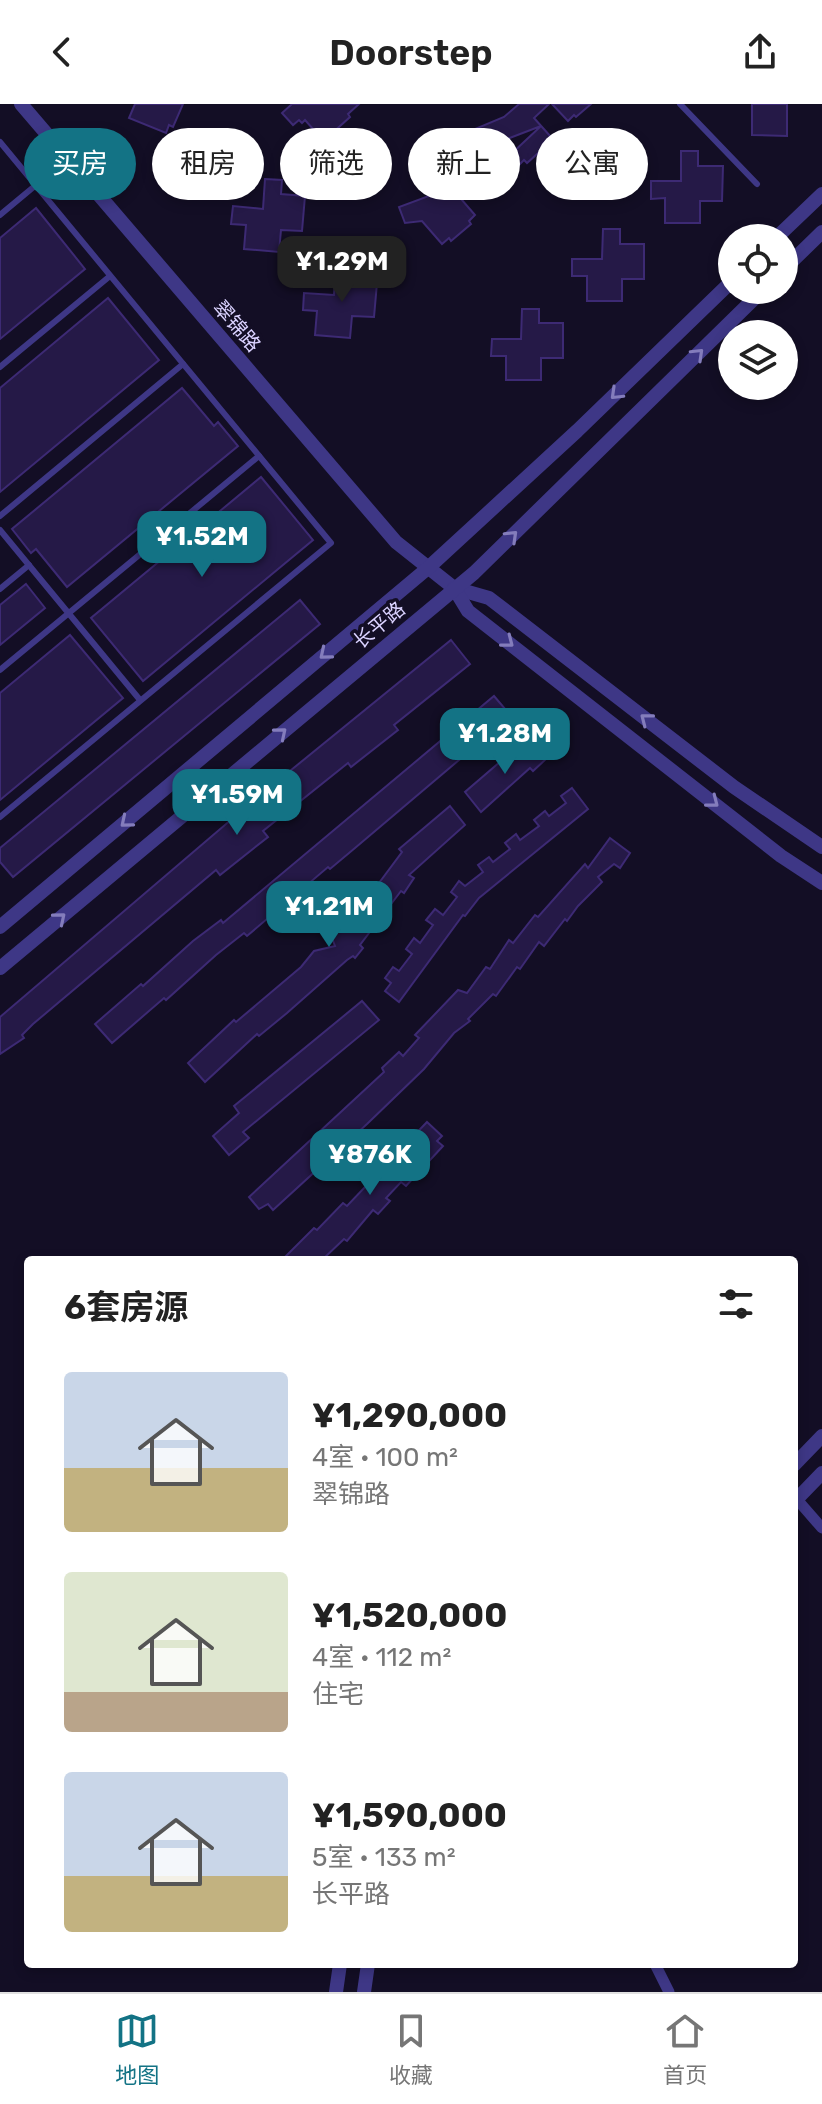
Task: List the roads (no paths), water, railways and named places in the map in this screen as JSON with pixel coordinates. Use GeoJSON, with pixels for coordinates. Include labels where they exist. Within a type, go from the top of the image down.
{"type":"FeatureCollection","features":[{"type":"Feature","properties":{"kind":"street","name":"翠锦路"},"geometry":{"type":"LineString","coordinates":[[21,104],[396,542],[454,588]]}},
{"type":"Feature","properties":{"kind":"street"},"geometry":{"type":"LineString","coordinates":[[791,224],[822,194]]}},
{"type":"Feature","properties":{"kind":"street"},"geometry":{"type":"LineString","coordinates":[[798,255],[822,232]]}},
{"type":"Feature","properties":{"kind":"street","name":"长平路"},"geometry":{"type":"LineString","coordinates":[[0,927],[428,568],[577,431],[718,295]]}},
{"type":"Feature","properties":{"kind":"street","name":"长平路"},"geometry":{"type":"LineString","coordinates":[[0,968],[474,573],[749,304]]}},
{"type":"Feature","properties":{"kind":"street"},"geometry":{"type":"LineString","coordinates":[[454,588],[489,598],[734,787],[822,847]]}},
{"type":"Feature","properties":{"kind":"street"},"geometry":{"type":"LineString","coordinates":[[454,588],[468,611],[781,856],[822,883]]}},
{"type":"Feature","properties":{"kind":"street"},"geometry":{"type":"LineString","coordinates":[[798,1461],[822,1436]]}},
{"type":"Feature","properties":{"kind":"street"},"geometry":{"type":"LineString","coordinates":[[798,1496],[822,1473]]}},
{"type":"Feature","properties":{"kind":"street"},"geometry":{"type":"LineString","coordinates":[[798,1502],[822,1528]]}},
{"type":"Feature","properties":{"kind":"street"},"geometry":{"type":"LineString","coordinates":[[336,1992],[339,1968]]}},
{"type":"Feature","properties":{"kind":"street"},"geometry":{"type":"LineString","coordinates":[[364,1992],[367,1968]]}},
{"type":"Feature","properties":{"kind":"street"},"geometry":{"type":"LineString","coordinates":[[657,1968],[669,1992]]}},
{"type":"Feature","properties":{"kind":"lane"},"geometry":{"type":"LineString","coordinates":[[680,104],[757,184]]}},
{"type":"Feature","properties":{"kind":"lane"},"geometry":{"type":"LineString","coordinates":[[0,142],[24,171]]}},
{"type":"Feature","properties":{"kind":"lane"},"geometry":{"type":"LineString","coordinates":[[0,215],[24,195]]}},
{"type":"Feature","properties":{"kind":"lane"},"geometry":{"type":"LineString","coordinates":[[0,817],[331,543],[48,200]]}},
{"type":"Feature","properties":{"kind":"lane"},"geometry":{"type":"LineString","coordinates":[[0,367],[110,276]]}},
{"type":"Feature","properties":{"kind":"lane"},"geometry":{"type":"LineString","coordinates":[[0,516],[183,364]]}},
{"type":"Feature","properties":{"kind":"lane"},"geometry":{"type":"LineString","coordinates":[[0,670],[259,456]]}},
{"type":"Feature","properties":{"kind":"lane"},"geometry":{"type":"LineString","coordinates":[[0,530],[140,700]]}},
{"type":"Feature","properties":{"kind":"lane"},"geometry":{"type":"LineString","coordinates":[[0,589],[29,565]]}}]}
